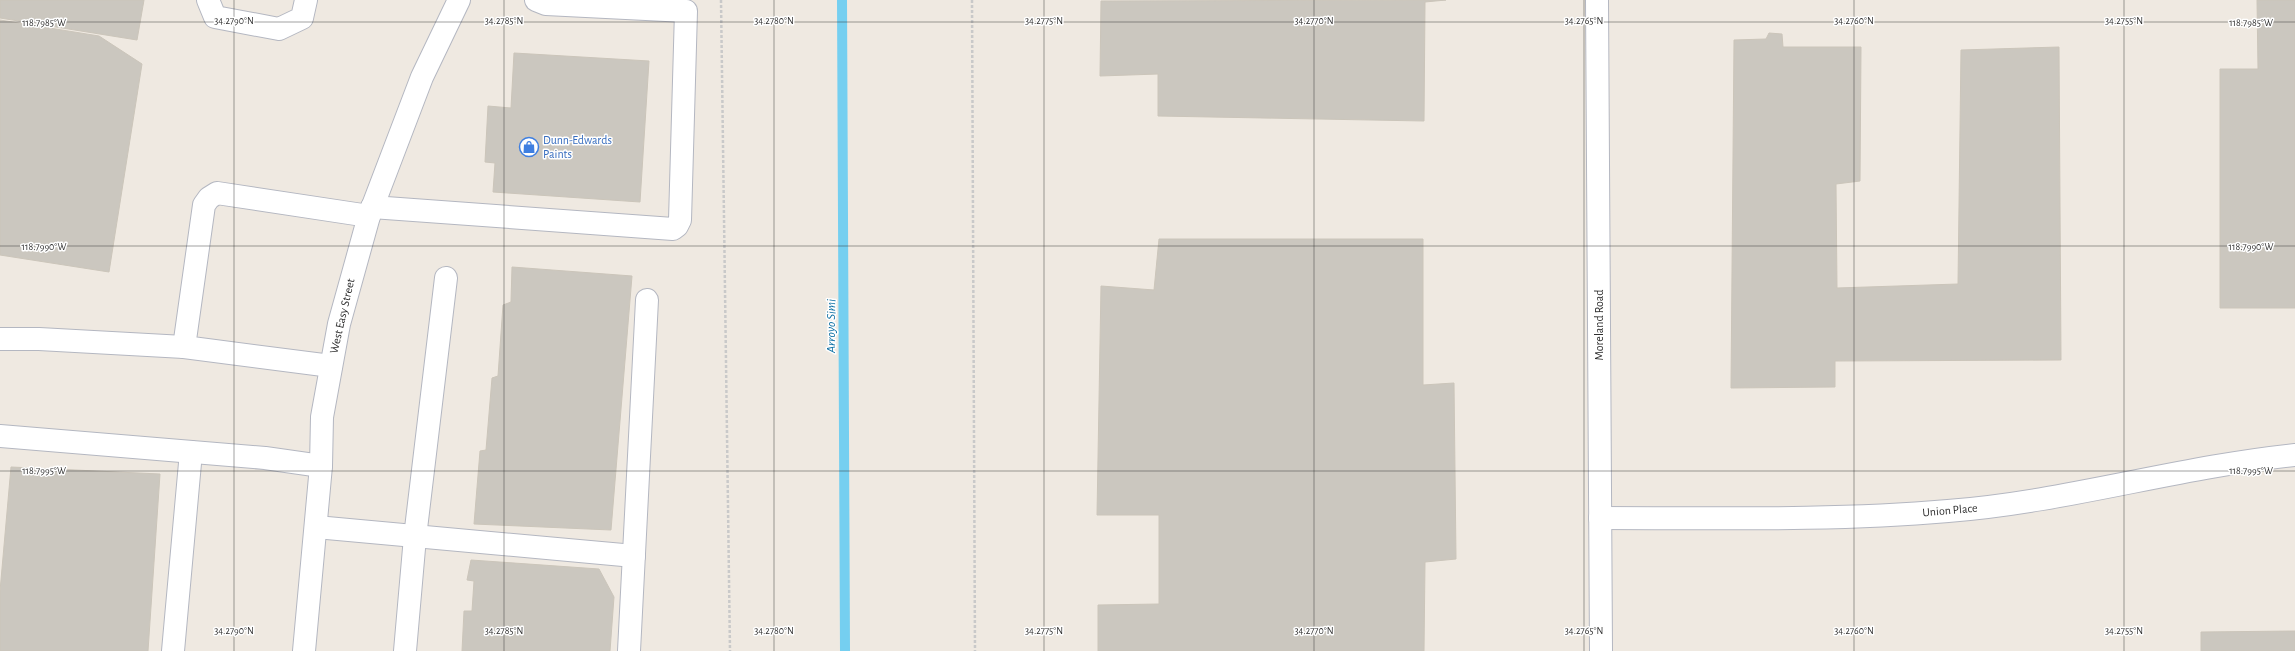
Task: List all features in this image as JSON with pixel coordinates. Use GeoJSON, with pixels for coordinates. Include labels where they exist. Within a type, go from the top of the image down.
{"type":"FeatureCollection","features":[{"type":"Feature","properties":{"kind":"street"},"geometry":{"type":"LineString","coordinates":[[208,0],[215,16],[280,29],[302,18],[306,0]]}},
{"type":"Feature","properties":{"kind":"street","name":"West Easy Street"},"geometry":{"type":"LineString","coordinates":[[304,651],[321,466],[322,417],[339,324],[370,212],[422,77],[459,0]]}},
{"type":"Feature","properties":{"kind":"street","name":"Moreland Road"},"geometry":{"type":"LineString","coordinates":[[1597,0],[1601,651]]}},
{"type":"Feature","properties":{"kind":"street"},"geometry":{"type":"LineString","coordinates":[[184,347],[204,205],[209,198],[217,193],[370,212],[673,229],[678,226],[680,220],[686,6],[541,2]]}},
{"type":"Feature","properties":{"kind":"street"},"geometry":{"type":"LineString","coordinates":[[405,651],[415,537],[446,278]]}},
{"type":"Feature","properties":{"kind":"street"},"geometry":{"type":"LineString","coordinates":[[629,651],[647,300]]}},
{"type":"Feature","properties":{"kind":"street"},"geometry":{"type":"LineString","coordinates":[[0,339],[39,339],[184,347],[331,366]]}},
{"type":"Feature","properties":{"kind":"street"},"geometry":{"type":"LineString","coordinates":[[0,436],[265,458],[321,466]]}},
{"type":"Feature","properties":{"kind":"street"},"geometry":{"type":"LineString","coordinates":[[173,651],[191,452]]}},
{"type":"Feature","properties":{"kind":"street","name":"Union Place"},"geometry":{"type":"LineString","coordinates":[[1600,518],[1836,518],[1949,511],[2054,498],[2242,461],[2295,455]]}},
{"type":"Feature","properties":{"kind":"street"},"geometry":{"type":"LineString","coordinates":[[316,527],[634,556]]}},
{"type":"Feature","properties":{"kind":"path"},"geometry":{"type":"LineString","coordinates":[[721,0],[730,651]]}},
{"type":"Feature","properties":{"kind":"path"},"geometry":{"type":"LineString","coordinates":[[972,0],[975,651]]}},
{"type":"Feature","properties":{"kind":"building"},"geometry":{"type":"Polygon","coordinates":[[[0,0],[144,0],[137,40],[0,18],[0,0]]]}},
{"type":"Feature","properties":{"kind":"building"},"geometry":{"type":"Polygon","coordinates":[[[1446,0],[1425,2],[1424,121],[1158,116],[1158,74],[1100,76],[1101,1],[1446,0]]]}},
{"type":"Feature","properties":{"kind":"building"},"geometry":{"type":"Polygon","coordinates":[[[2257,0],[2295,0],[2295,308],[2220,308],[2220,69],[2258,69],[2257,0]]]}},
{"type":"Feature","properties":{"kind":"building"},"geometry":{"type":"Polygon","coordinates":[[[0,20],[99,36],[142,64],[109,272],[0,255],[0,20]]]}},
{"type":"Feature","properties":{"kind":"building"},"geometry":{"type":"Polygon","coordinates":[[[1769,33],[1782,34],[1783,47],[1861,47],[1860,181],[1836,184],[1837,288],[1958,284],[1961,50],[2059,47],[2061,360],[1835,361],[1835,387],[1731,388],[1734,40],[1766,39],[1769,33]]]}},
{"type":"Feature","properties":{"kind":"building"},"geometry":{"type":"Polygon","coordinates":[[[514,53],[649,61],[640,202],[493,192],[495,163],[485,162],[488,106],[511,108],[514,53]]]}},
{"type":"Feature","properties":{"kind":"building"},"geometry":{"type":"Polygon","coordinates":[[[1159,239],[1423,239],[1423,385],[1454,383],[1456,559],[1425,562],[1424,651],[1098,651],[1098,605],[1159,604],[1159,515],[1097,515],[1101,286],[1154,290],[1159,239]]]}},
{"type":"Feature","properties":{"kind":"building"},"geometry":{"type":"Polygon","coordinates":[[[512,267],[632,276],[611,530],[474,524],[480,451],[486,450],[492,378],[498,376],[503,305],[511,302],[512,267]]]}},
{"type":"Feature","properties":{"kind":"building"},"geometry":{"type":"Polygon","coordinates":[[[11,467],[160,474],[148,651],[0,651],[0,591],[11,467]]]}},
{"type":"Feature","properties":{"kind":"building"},"geometry":{"type":"Polygon","coordinates":[[[471,560],[599,569],[614,597],[610,651],[462,651],[464,611],[472,611],[474,581],[467,580],[471,560]]]}},
{"type":"Feature","properties":{"kind":"building"},"geometry":{"type":"Polygon","coordinates":[[[2295,631],[2295,651],[2201,651],[2201,632],[2295,631]]]}},
{"type":"Feature","properties":{"kind":"waterway","name":"Arroyo Simi"},"geometry":{"type":"LineString","coordinates":[[842,0],[845,651]]}},
{"type":"Feature","properties":{"kind":"place","name":"Dunn-Edwards Paints"},"geometry":{"type":"Point","coordinates":[529,147]}}]}
